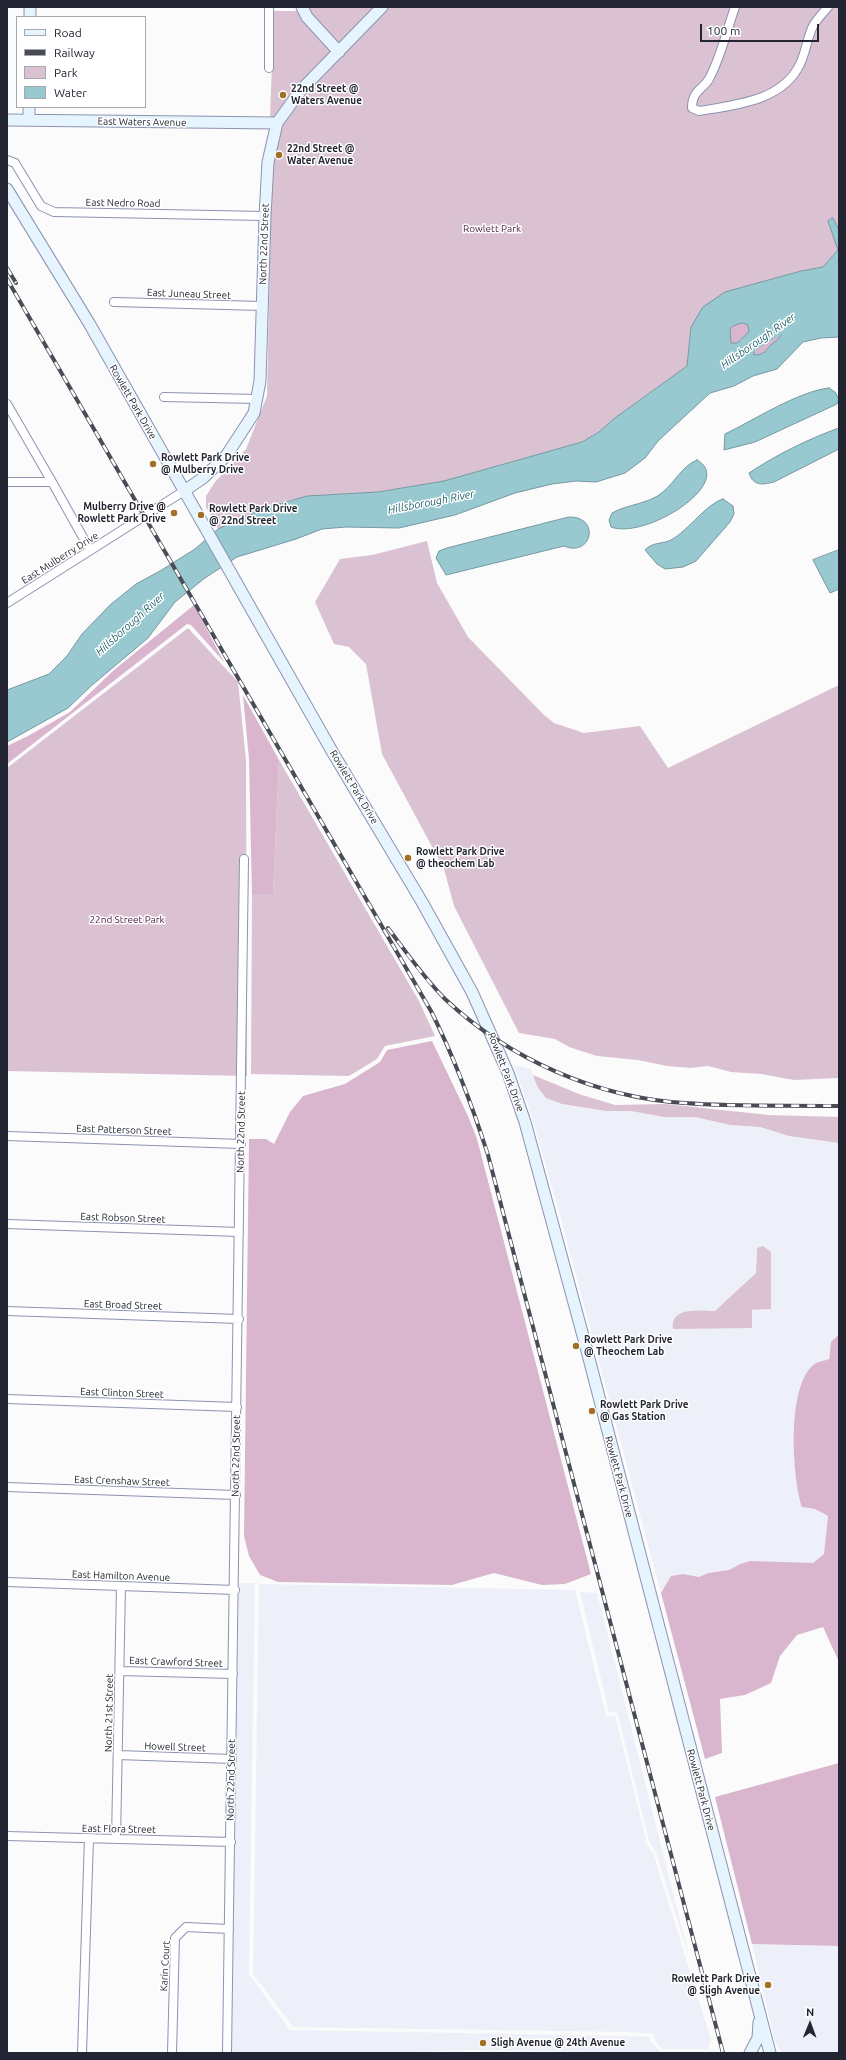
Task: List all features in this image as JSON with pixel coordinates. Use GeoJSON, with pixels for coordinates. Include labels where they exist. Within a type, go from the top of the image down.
{"type":"FeatureCollection","features":[{"type":"Feature","properties":{"kind":"street"},"geometry":{"type":"LineString","coordinates":[[269,68],[270,7]]}},
{"type":"Feature","properties":{"kind":"street"},"geometry":{"type":"LineString","coordinates":[[302,7],[307,17],[340,52]]}},
{"type":"Feature","properties":{"kind":"street","name":"North 22nd Street"},"geometry":{"type":"LineString","coordinates":[[184,491],[202,478],[226,456],[254,413],[260,381],[268,162],[277,123],[301,90],[340,52],[382,7]]}},
{"type":"Feature","properties":{"kind":"street"},"geometry":{"type":"LineString","coordinates":[[735,7],[710,79],[698,90],[692,100],[692,108],[699,111],[748,102],[771,93],[790,81],[800,64],[813,26],[828,7]]}},
{"type":"Feature","properties":{"kind":"street"},"geometry":{"type":"LineString","coordinates":[[29,108],[29,120]]}},
{"type":"Feature","properties":{"kind":"street","name":"East Waters Avenue"},"geometry":{"type":"LineString","coordinates":[[9,121],[277,123]]}},
{"type":"Feature","properties":{"kind":"street","name":"East Nedro Road"},"geometry":{"type":"LineString","coordinates":[[7,160],[15,164],[41,206],[54,212],[265,216]]}},
{"type":"Feature","properties":{"kind":"street","name":"Rowlett Park Drive"},"geometry":{"type":"LineString","coordinates":[[7,189],[89,323],[230,574],[452,955],[490,1030],[508,1073],[525,1122],[586,1347],[770,2053]]}},
{"type":"Feature","properties":{"kind":"street","name":"East Juneau Street"},"geometry":{"type":"LineString","coordinates":[[114,302],[262,306]]}},
{"type":"Feature","properties":{"kind":"street"},"geometry":{"type":"LineString","coordinates":[[164,397],[257,399]]}},
{"type":"Feature","properties":{"kind":"street"},"geometry":{"type":"LineString","coordinates":[[7,404],[90,550]]}},
{"type":"Feature","properties":{"kind":"street"},"geometry":{"type":"LineString","coordinates":[[7,482],[52,482]]}},
{"type":"Feature","properties":{"kind":"street","name":"East Mulberry Drive"},"geometry":{"type":"LineString","coordinates":[[7,603],[184,491]]}},
{"type":"Feature","properties":{"kind":"street","name":"North 22nd Street"},"geometry":{"type":"LineString","coordinates":[[227,2053],[239,1319],[244,859]]}},
{"type":"Feature","properties":{"kind":"street","name":"East Patterson Street"},"geometry":{"type":"LineString","coordinates":[[7,1136],[241,1144]]}},
{"type":"Feature","properties":{"kind":"street","name":"East Robson Street"},"geometry":{"type":"LineString","coordinates":[[7,1224],[239,1232]]}},
{"type":"Feature","properties":{"kind":"street","name":"East Broad Street"},"geometry":{"type":"LineString","coordinates":[[7,1311],[239,1319]]}},
{"type":"Feature","properties":{"kind":"street","name":"East Clinton Street"},"geometry":{"type":"LineString","coordinates":[[7,1399],[237,1407]]}},
{"type":"Feature","properties":{"kind":"street","name":"East Crenshaw Street"},"geometry":{"type":"LineString","coordinates":[[7,1487],[236,1495]]}},
{"type":"Feature","properties":{"kind":"street","name":"East Hamilton Avenue"},"geometry":{"type":"LineString","coordinates":[[7,1582],[235,1590]]}},
{"type":"Feature","properties":{"kind":"street","name":"North 21st Street"},"geometry":{"type":"LineString","coordinates":[[116,1839],[121,1586]]}},
{"type":"Feature","properties":{"kind":"street","name":"East Crawford Street"},"geometry":{"type":"LineString","coordinates":[[120,1671],[233,1674]]}},
{"type":"Feature","properties":{"kind":"street","name":"Howell Street"},"geometry":{"type":"LineString","coordinates":[[118,1755],[232,1759]]}},
{"type":"Feature","properties":{"kind":"street","name":"East Flora Street"},"geometry":{"type":"LineString","coordinates":[[7,1836],[231,1842]]}},
{"type":"Feature","properties":{"kind":"street"},"geometry":{"type":"LineString","coordinates":[[82,2053],[90,1838]]}},
{"type":"Feature","properties":{"kind":"street","name":"Karin Court"},"geometry":{"type":"LineString","coordinates":[[172,2053],[175,1938],[186,1926],[229,1929]]}},
{"type":"Feature","properties":{"kind":"street"},"geometry":{"type":"LineString","coordinates":[[750,2053],[758,2038],[760,2016]]}},
{"type":"Feature","properties":{"kind":"shaded area"},"geometry":{"type":"Polygon","coordinates":[[[743,323],[748,325],[749,332],[737,343],[731,343],[730,329],[733,326],[743,323]]]}},
{"type":"Feature","properties":{"kind":"shaded area"},"geometry":{"type":"Polygon","coordinates":[[[779,331],[781,335],[779,338],[764,352],[754,355],[754,343],[765,333],[779,331]]]}},
{"type":"Feature","properties":{"kind":"shaded area"},"geometry":{"type":"Polygon","coordinates":[[[194,605],[224,662],[191,625],[187,624],[7,764],[7,746],[70,712],[114,670],[194,605]]]}},
{"type":"Feature","properties":{"kind":"shaded area"},"geometry":{"type":"Polygon","coordinates":[[[243,695],[279,760],[273,894],[252,894],[249,759],[243,695]]]}},
{"type":"Feature","properties":{"kind":"shaded area"},"geometry":{"type":"Polygon","coordinates":[[[432,1041],[468,1116],[477,1139],[591,1574],[565,1584],[542,1585],[494,1573],[452,1585],[278,1582],[260,1575],[249,1556],[244,1536],[249,1139],[266,1139],[274,1144],[290,1112],[303,1096],[345,1084],[380,1062],[387,1050],[432,1041]]]}},
{"type":"Feature","properties":{"kind":"shaded area"},"geometry":{"type":"Polygon","coordinates":[[[514,1065],[531,1069],[537,1086],[562,1104],[606,1111],[631,1111],[664,1117],[695,1117],[730,1125],[760,1127],[789,1136],[839,1143],[839,1334],[831,1342],[802,1507],[815,1509],[828,1516],[824,1554],[813,1563],[740,1564],[729,1570],[708,1573],[699,1577],[683,1574],[672,1576],[661,1593],[558,1208],[531,1114],[514,1065]],[[756,1252],[756,1273],[715,1312],[698,1310],[674,1318],[771,1309],[771,1283],[756,1252]]]}},
{"type":"Feature","properties":{"kind":"shaded area"},"geometry":{"type":"Polygon","coordinates":[[[839,1334],[839,1662],[823,1627],[797,1635],[780,1656],[771,1683],[745,1695],[720,1699],[722,1753],[705,1759],[661,1593],[671,1576],[683,1574],[699,1577],[708,1573],[729,1570],[750,1561],[813,1563],[824,1554],[828,1516],[815,1509],[802,1507],[799,1493],[794,1455],[795,1413],[798,1394],[804,1378],[813,1365],[829,1359],[831,1342],[839,1334]]]}},
{"type":"Feature","properties":{"kind":"shaded area"},"geometry":{"type":"Polygon","coordinates":[[[239,1583],[255,1583],[249,1974],[290,2030],[650,2037],[651,2042],[662,2053],[469,2050],[373,2053],[231,2053],[239,1583]]]}},
{"type":"Feature","properties":{"kind":"shaded area"},"geometry":{"type":"Polygon","coordinates":[[[259,1584],[575,1590],[606,1716],[615,1716],[646,1839],[644,1841],[653,1853],[711,2039],[708,2049],[662,2049],[654,2040],[654,2034],[627,2032],[293,2027],[253,1974],[259,1584]]]}},
{"type":"Feature","properties":{"kind":"shaded area"},"geometry":{"type":"Polygon","coordinates":[[[580,1592],[597,1593],[690,1960],[656,1852],[649,1841],[618,1715],[616,1712],[609,1712],[580,1592]]]}},
{"type":"Feature","properties":{"kind":"shaded area"},"geometry":{"type":"Polygon","coordinates":[[[839,1763],[839,1946],[752,1944],[715,1797],[839,1763]]]}},
{"type":"Feature","properties":{"kind":"shaded area"},"geometry":{"type":"Polygon","coordinates":[[[752,1944],[839,1946],[839,2053],[782,2053],[775,2042],[752,1944]]]}},
{"type":"Feature","properties":{"kind":"green space","name":"Rowlett Park"},"geometry":{"type":"Polygon","coordinates":[[[308,7],[839,7],[839,230],[833,218],[828,221],[838,250],[823,267],[768,280],[691,327],[687,366],[615,418],[599,432],[582,442],[444,481],[378,492],[307,496],[264,508],[218,529],[206,507],[206,496],[215,482],[246,449],[267,396],[272,161],[282,125],[309,86],[347,51],[316,21],[308,7]]]}},
{"type":"Feature","properties":{"kind":"green space"},"geometry":{"type":"Polygon","coordinates":[[[274,11],[299,11],[333,52],[276,118],[270,118],[274,11]]]}},
{"type":"Feature","properties":{"kind":"green space"},"geometry":{"type":"Polygon","coordinates":[[[427,541],[437,583],[468,637],[544,715],[554,723],[584,733],[640,726],[668,768],[839,685],[839,1078],[794,1080],[761,1074],[731,1072],[708,1066],[691,1068],[667,1066],[638,1060],[597,1056],[569,1047],[555,1039],[519,1033],[454,906],[444,869],[382,754],[366,664],[349,647],[334,644],[315,602],[340,559],[372,555],[427,541]]]}},
{"type":"Feature","properties":{"kind":"green space","name":"22nd Street Park"},"geometry":{"type":"Polygon","coordinates":[[[188,628],[238,682],[246,760],[247,1076],[7,1071],[7,768],[188,628]]]}},
{"type":"Feature","properties":{"kind":"green space"},"geometry":{"type":"Polygon","coordinates":[[[279,760],[419,1001],[435,1036],[385,1046],[377,1059],[349,1076],[251,1074],[252,894],[273,893],[279,760]]]}},
{"type":"Feature","properties":{"kind":"green space"},"geometry":{"type":"Polygon","coordinates":[[[533,1075],[579,1094],[615,1105],[665,1104],[769,1115],[839,1117],[839,1143],[789,1136],[760,1127],[730,1125],[695,1117],[664,1117],[631,1111],[606,1111],[562,1104],[546,1098],[537,1086],[533,1075]]]}},
{"type":"Feature","properties":{"kind":"green space"},"geometry":{"type":"Polygon","coordinates":[[[763,1246],[771,1252],[771,1309],[752,1310],[752,1328],[673,1329],[673,1322],[676,1316],[681,1313],[688,1311],[715,1311],[756,1273],[757,1248],[763,1246]]]}},
{"type":"Feature","properties":{"kind":"water"},"geometry":{"type":"Polygon","coordinates":[[[833,218],[839,230],[839,337],[821,338],[803,342],[777,369],[753,376],[734,386],[710,393],[658,441],[645,458],[625,473],[596,482],[576,481],[552,484],[515,493],[455,515],[399,528],[346,527],[322,529],[296,539],[237,557],[205,578],[175,602],[148,638],[91,686],[68,708],[7,742],[7,690],[49,674],[67,656],[82,634],[110,605],[136,584],[195,549],[218,529],[264,508],[307,496],[378,492],[444,481],[582,442],[599,432],[615,418],[687,366],[691,327],[703,307],[725,292],[801,271],[823,267],[838,250],[828,221],[833,218]],[[743,323],[733,326],[730,329],[731,343],[737,343],[749,332],[748,325],[743,323]],[[779,331],[765,333],[754,343],[754,355],[764,352],[779,338],[781,335],[779,331]]]}},
{"type":"Feature","properties":{"kind":"water"},"geometry":{"type":"Polygon","coordinates":[[[829,388],[835,392],[839,399],[837,404],[755,442],[724,450],[725,434],[804,394],[829,388]]]}},
{"type":"Feature","properties":{"kind":"water"},"geometry":{"type":"Polygon","coordinates":[[[839,428],[839,449],[774,482],[758,484],[751,477],[749,473],[770,460],[804,442],[839,428]]]}},
{"type":"Feature","properties":{"kind":"water"},"geometry":{"type":"Polygon","coordinates":[[[697,460],[706,470],[705,482],[697,494],[682,507],[645,525],[626,529],[611,527],[609,520],[612,513],[645,502],[657,496],[667,488],[687,466],[697,460]]]}},
{"type":"Feature","properties":{"kind":"water"},"geometry":{"type":"Polygon","coordinates":[[[723,499],[733,506],[734,514],[730,522],[696,561],[683,567],[665,569],[657,564],[645,550],[654,544],[671,540],[678,536],[710,506],[723,499]]]}},
{"type":"Feature","properties":{"kind":"water"},"geometry":{"type":"Polygon","coordinates":[[[569,517],[579,518],[586,523],[589,529],[589,536],[586,542],[581,546],[574,548],[564,546],[446,575],[436,558],[439,551],[447,548],[569,517]]]}},
{"type":"Feature","properties":{"kind":"water"},"geometry":{"type":"Polygon","coordinates":[[[839,550],[839,589],[830,593],[813,560],[839,550]]]}},
{"type":"Feature","properties":{"kind":"waterway","name":"Hillsborough River"},"geometry":{"type":"LineString","coordinates":[[738,353],[789,321]]}},
{"type":"Feature","properties":{"kind":"railway"},"geometry":{"type":"LineString","coordinates":[[7,268],[16,283]]}},
{"type":"Feature","properties":{"kind":"railway"},"geometry":{"type":"LineString","coordinates":[[7,279],[431,1011],[455,1064],[488,1155],[723,2053]]}},
{"type":"Feature","properties":{"kind":"railway"},"geometry":{"type":"LineString","coordinates":[[388,928],[415,965],[445,999],[497,1040],[556,1072],[587,1084],[652,1100],[723,1105],[839,1106]]}},
{"type":"Feature","properties":{"kind":"place","name":"22nd Street @ Waters Avenue"},"geometry":{"type":"Point","coordinates":[283,95]}},
{"type":"Feature","properties":{"kind":"place","name":"22nd Street @ Water Avenue"},"geometry":{"type":"Point","coordinates":[279,155]}},
{"type":"Feature","properties":{"kind":"place","name":"Rowlett Park Drive @ Mulberry Drive"},"geometry":{"type":"Point","coordinates":[153,464]}},
{"type":"Feature","properties":{"kind":"place","name":"Mulberry Drive @ Rowlett Park Drive"},"geometry":{"type":"Point","coordinates":[174,513]}},
{"type":"Feature","properties":{"kind":"place","name":"Rowlett Park Drive @ 22nd Street"},"geometry":{"type":"Point","coordinates":[201,515]}},
{"type":"Feature","properties":{"kind":"place","name":"Rowlett Park Drive @ theochem Lab"},"geometry":{"type":"Point","coordinates":[408,858]}},
{"type":"Feature","properties":{"kind":"place","name":"Rowlett Park Drive @ Theochem Lab"},"geometry":{"type":"Point","coordinates":[576,1346]}},
{"type":"Feature","properties":{"kind":"place","name":"Rowlett Park Drive @ Gas Station"},"geometry":{"type":"Point","coordinates":[592,1411]}},
{"type":"Feature","properties":{"kind":"place","name":"Rowlett Park Drive @ Sligh Avenue"},"geometry":{"type":"Point","coordinates":[768,1985]}},
{"type":"Feature","properties":{"kind":"place","name":"Sligh Avenue @ 24th Avenue"},"geometry":{"type":"Point","coordinates":[483,2043]}}]}
